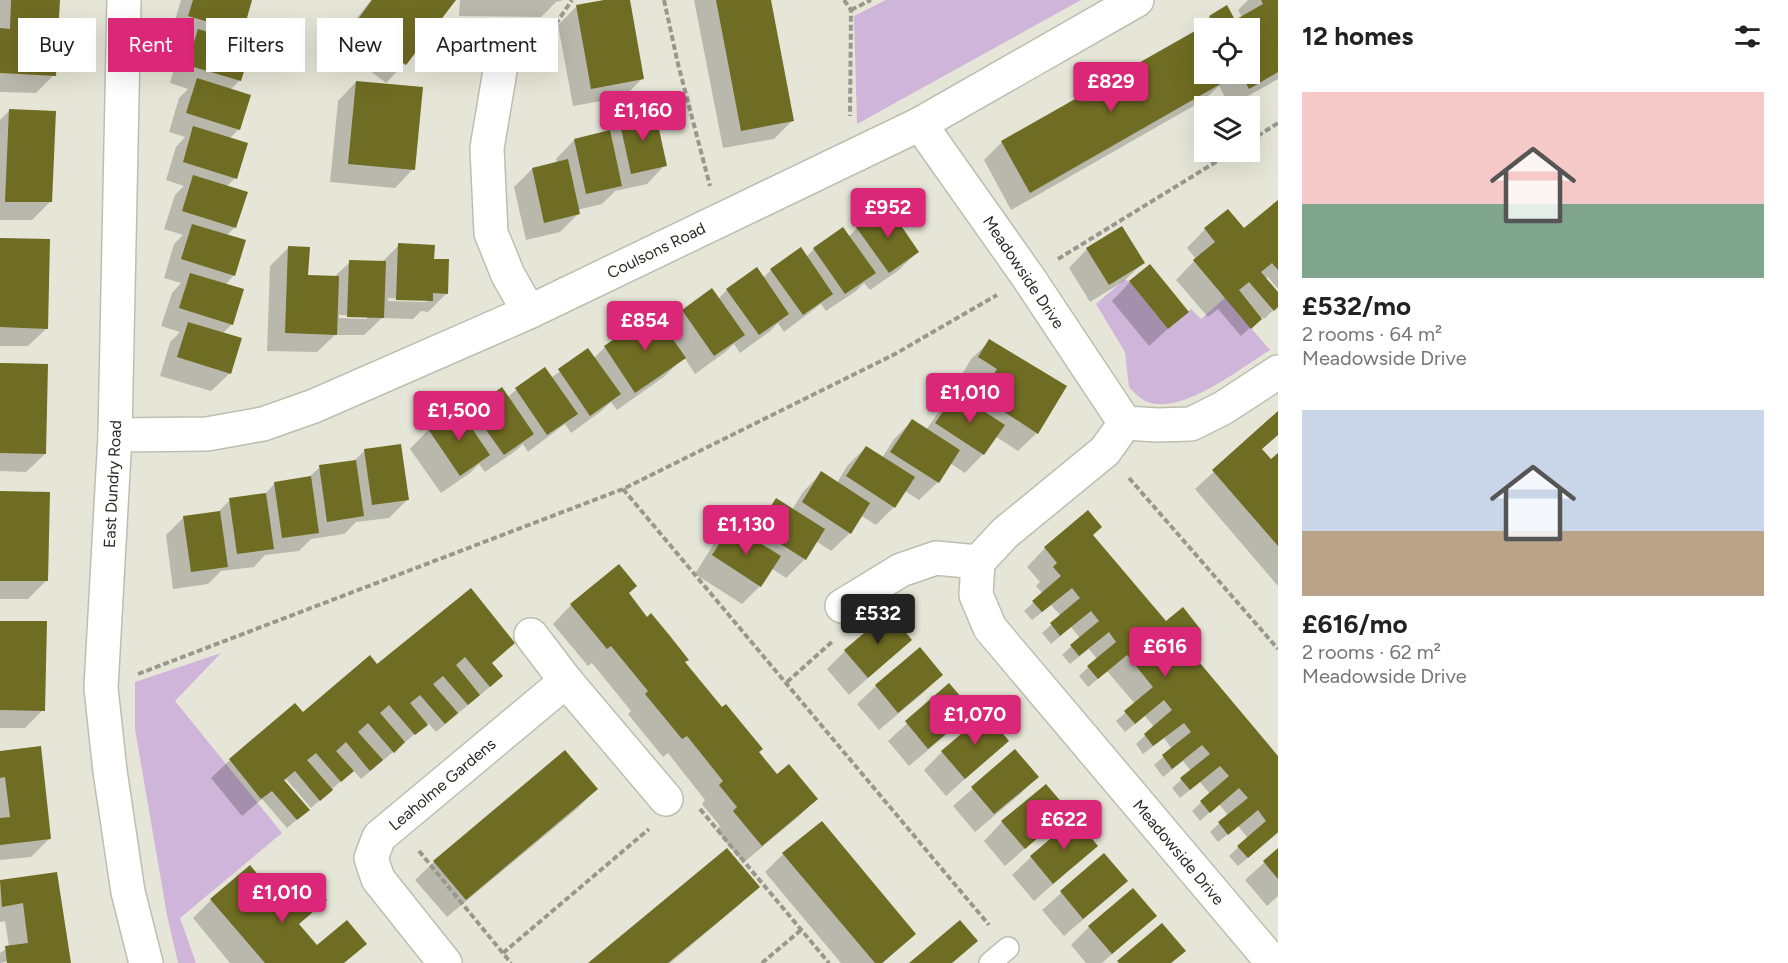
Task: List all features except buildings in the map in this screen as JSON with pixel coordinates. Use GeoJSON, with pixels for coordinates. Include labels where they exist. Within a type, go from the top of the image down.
{"type":"FeatureCollection","features":[{"type":"Feature","properties":{"kind":"street","name":"East Dundry Road"},"geometry":{"type":"LineString","coordinates":[[124,0],[116,435],[101,688],[110,771],[128,892],[146,963]]}},
{"type":"Feature","properties":{"kind":"street","name":"Coulsons Road"},"geometry":{"type":"LineString","coordinates":[[116,435],[207,434],[263,424],[314,406],[529,312],[920,124],[1137,0]]}},
{"type":"Feature","properties":{"kind":"street"},"geometry":{"type":"LineString","coordinates":[[500,72],[487,148],[491,233],[508,275],[529,312]]}},
{"type":"Feature","properties":{"kind":"street","name":"Meadowside Drive"},"geometry":{"type":"LineString","coordinates":[[920,124],[1028,277],[1125,423]]}},
{"type":"Feature","properties":{"kind":"street"},"geometry":{"type":"LineString","coordinates":[[842,606],[900,570],[936,558],[978,562],[1005,533],[1105,451],[1125,423],[1191,424],[1223,408],[1278,372]]}},
{"type":"Feature","properties":{"kind":"street","name":"Meadowside Drive"},"geometry":{"type":"LineString","coordinates":[[978,562],[976,594],[990,628],[1273,963]]}},
{"type":"Feature","properties":{"kind":"street"},"geometry":{"type":"LineString","coordinates":[[531,635],[566,681],[666,799]]}},
{"type":"Feature","properties":{"kind":"street","name":"Leaholme Gardens"},"geometry":{"type":"LineString","coordinates":[[445,963],[378,879],[371,858],[379,837],[566,681]]}},
{"type":"Feature","properties":{"kind":"lane"},"geometry":{"type":"LineString","coordinates":[[990,963],[1008,948]]}},
{"type":"Feature","properties":{"kind":"path"},"geometry":{"type":"LineString","coordinates":[[558,21],[572,0]]}},
{"type":"Feature","properties":{"kind":"path"},"geometry":{"type":"LineString","coordinates":[[664,0],[718,220]]}},
{"type":"Feature","properties":{"kind":"path"},"geometry":{"type":"LineString","coordinates":[[844,0],[851,10],[850,156]]}},
{"type":"Feature","properties":{"kind":"path"},"geometry":{"type":"LineString","coordinates":[[851,10],[871,0]]}},
{"type":"Feature","properties":{"kind":"path"},"geometry":{"type":"LineString","coordinates":[[1260,135],[1278,123]]}},
{"type":"Feature","properties":{"kind":"path"},"geometry":{"type":"LineString","coordinates":[[101,688],[623,489],[895,354],[1028,277],[1216,162]]}},
{"type":"Feature","properties":{"kind":"path"},"geometry":{"type":"LineString","coordinates":[[1105,451],[1278,649]]}},
{"type":"Feature","properties":{"kind":"path"},"geometry":{"type":"LineString","coordinates":[[623,489],[1008,948]]}},
{"type":"Feature","properties":{"kind":"path"},"geometry":{"type":"LineString","coordinates":[[787,682],[841,634],[842,606]]}},
{"type":"Feature","properties":{"kind":"path"},"geometry":{"type":"LineString","coordinates":[[503,953],[656,822],[666,799],[687,794],[829,963]]}},
{"type":"Feature","properties":{"kind":"path"},"geometry":{"type":"LineString","coordinates":[[396,822],[511,963]]}},
{"type":"Feature","properties":{"kind":"path"},"geometry":{"type":"LineString","coordinates":[[762,963],[801,930]]}},
{"type":"Feature","properties":{"kind":"shaded area"},"geometry":{"type":"Polygon","coordinates":[[[886,0],[1081,0],[857,124],[854,16],[886,0]]]}},
{"type":"Feature","properties":{"kind":"shaded area"},"geometry":{"type":"Polygon","coordinates":[[[1124,280],[1129,281],[1168,329],[1191,309],[1201,319],[1225,298],[1270,350],[1211,388],[1194,396],[1178,402],[1162,404],[1145,401],[1129,387],[1125,352],[1096,304],[1124,280]]]}},
{"type":"Feature","properties":{"kind":"shaded area"},"geometry":{"type":"Polygon","coordinates":[[[221,653],[175,701],[282,833],[180,918],[196,963],[178,963],[167,915],[135,729],[135,682],[221,653]]]}}]}
